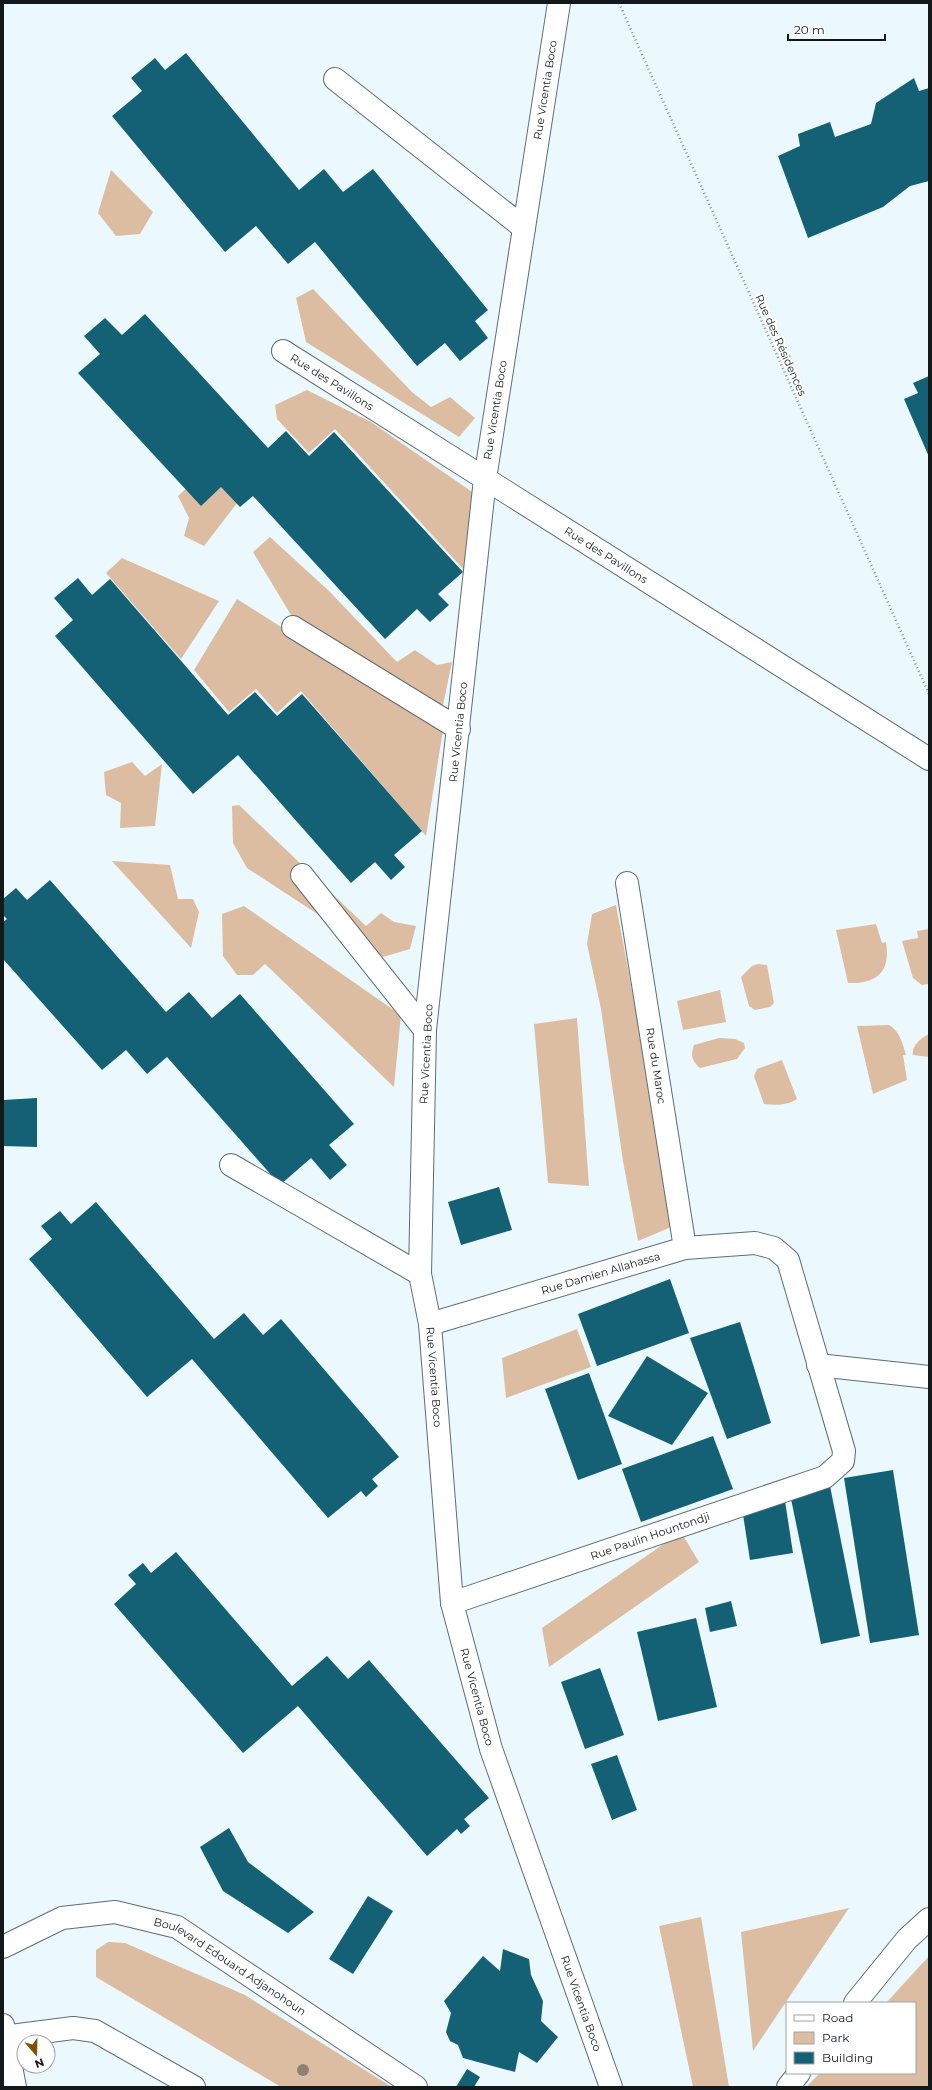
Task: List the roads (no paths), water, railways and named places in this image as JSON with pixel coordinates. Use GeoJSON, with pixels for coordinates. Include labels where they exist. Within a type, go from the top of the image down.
{"type":"FeatureCollection","features":[{"type":"Feature","properties":{"kind":"street","name":"Rue Vicentia Boco"},"geometry":{"type":"LineString","coordinates":[[559,3],[485,479],[459,729],[425,1030],[420,1274],[430,1324],[452,1603],[491,1749],[611,2087]]}},
{"type":"Feature","properties":{"kind":"street"},"geometry":{"type":"LineString","coordinates":[[335,79],[524,228]]}},
{"type":"Feature","properties":{"kind":"street","name":"Rue des Pavillons"},"geometry":{"type":"LineString","coordinates":[[283,351],[929,759]]}},
{"type":"Feature","properties":{"kind":"street"},"geometry":{"type":"LineString","coordinates":[[293,627],[459,729]]}},
{"type":"Feature","properties":{"kind":"street"},"geometry":{"type":"LineString","coordinates":[[302,875],[425,1030]]}},
{"type":"Feature","properties":{"kind":"street","name":"Rue du Maroc"},"geometry":{"type":"LineString","coordinates":[[627,883],[686,1248]]}},
{"type":"Feature","properties":{"kind":"street"},"geometry":{"type":"LineString","coordinates":[[231,1165],[420,1274]]}},
{"type":"Feature","properties":{"kind":"street","name":"Rue Damien Allahassa"},"geometry":{"type":"LineString","coordinates":[[430,1324],[686,1248],[754,1244],[774,1248],[788,1260],[818,1365]]}},
{"type":"Feature","properties":{"kind":"street"},"geometry":{"type":"LineString","coordinates":[[818,1365],[929,1377]]}},
{"type":"Feature","properties":{"kind":"street","name":"Rue Paulin Hountondji"},"geometry":{"type":"LineString","coordinates":[[452,1603],[825,1477],[843,1461],[844,1451],[818,1365]]}},
{"type":"Feature","properties":{"kind":"street","name":"Boulevard Edouard Adjanohoun"},"geometry":{"type":"LineString","coordinates":[[3,1947],[62,1918],[115,1912],[177,1927],[416,2087]]}},
{"type":"Feature","properties":{"kind":"street"},"geometry":{"type":"LineString","coordinates":[[856,2002],[907,1938],[929,1919]]}},
{"type":"Feature","properties":{"kind":"street"},"geometry":{"type":"LineString","coordinates":[[15,2087],[4,2033],[72,2028],[95,2030],[194,2087]]}},
{"type":"Feature","properties":{"kind":"street"},"geometry":{"type":"LineString","coordinates":[[788,2087],[798,2074]]}}]}
